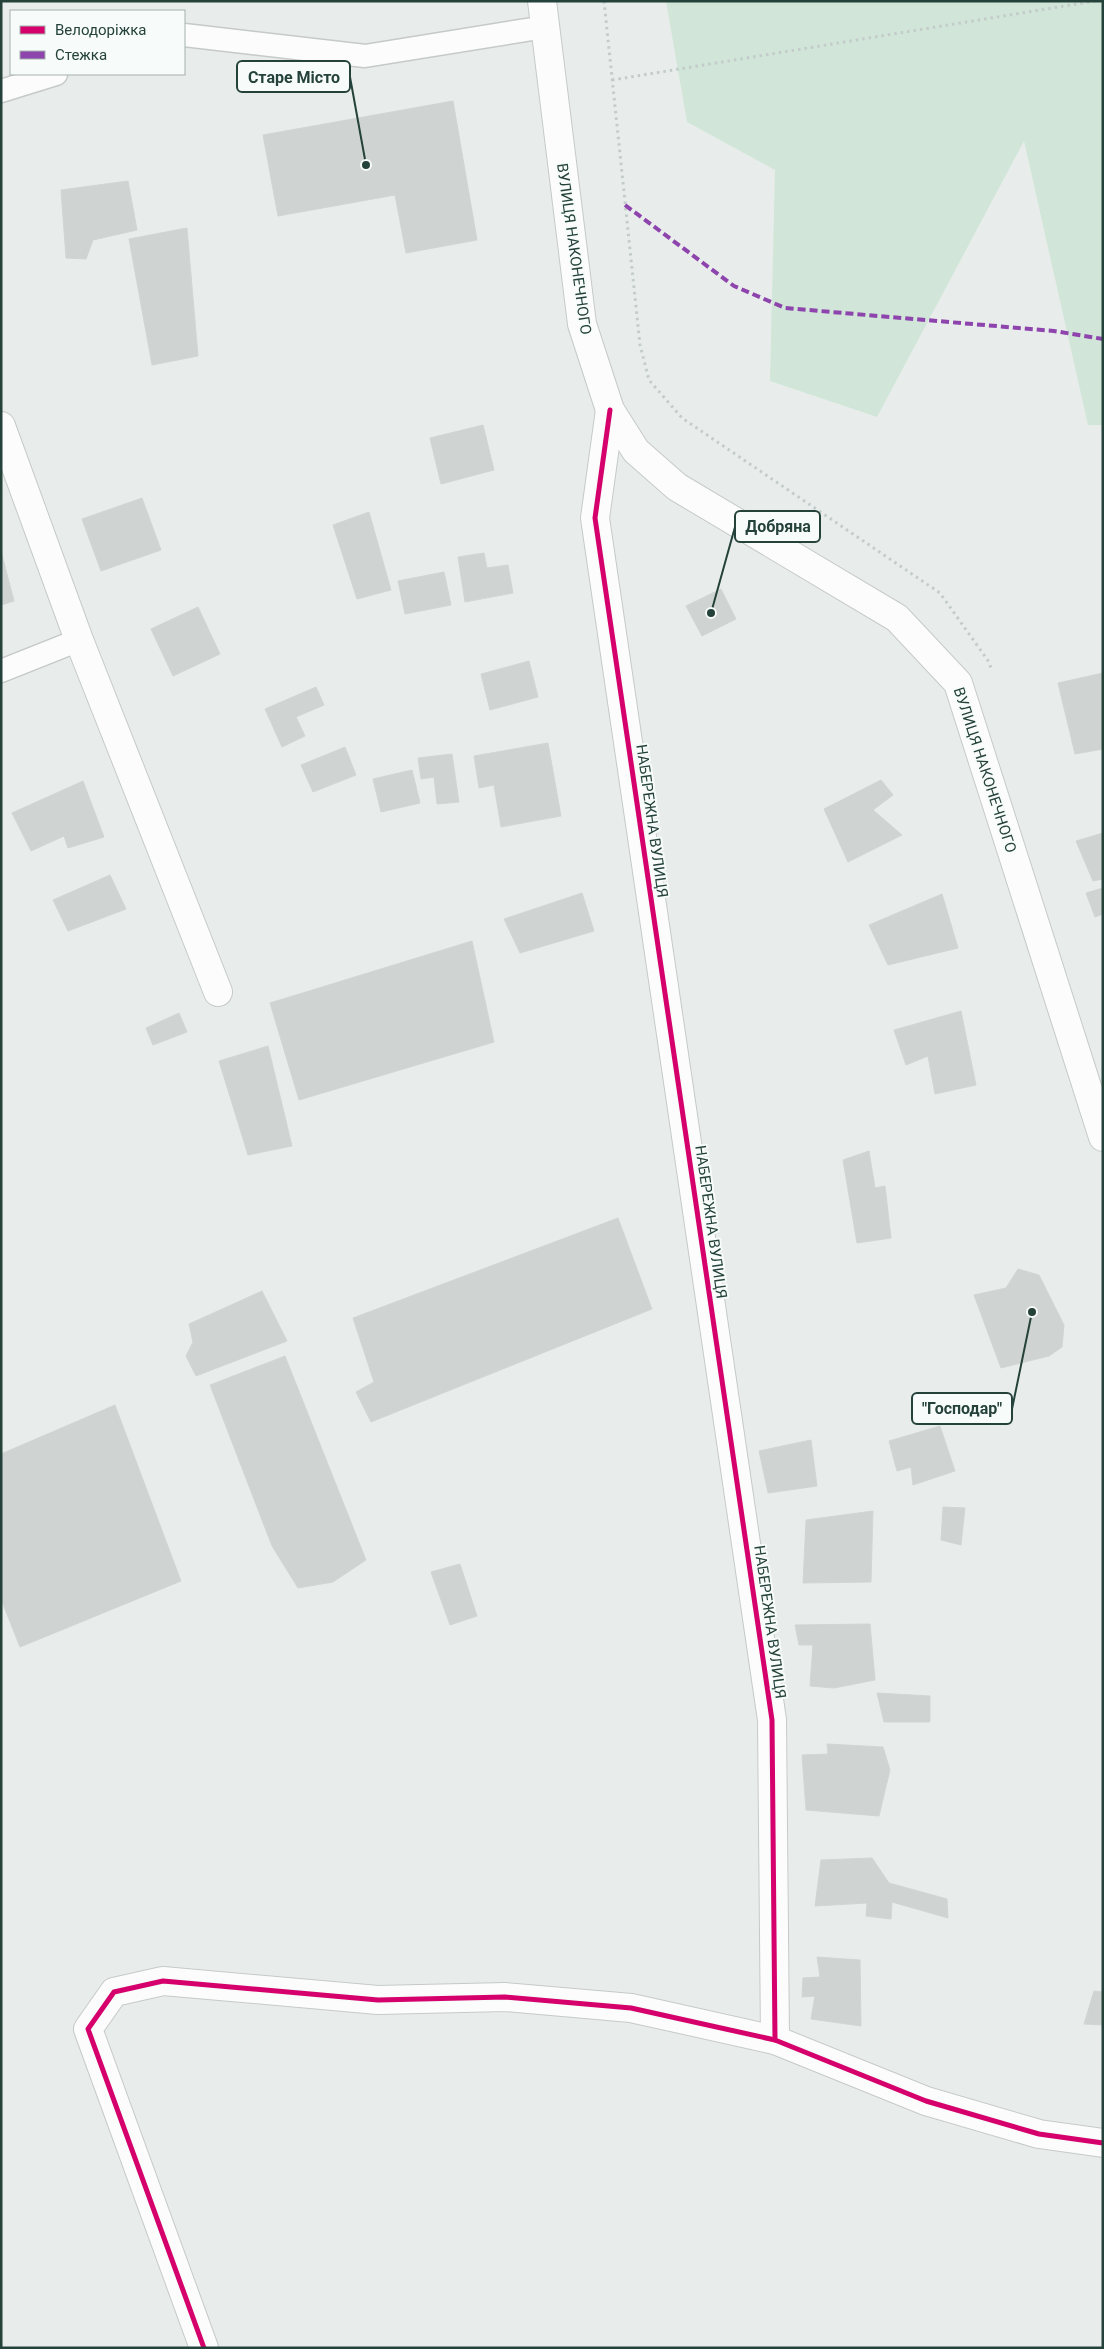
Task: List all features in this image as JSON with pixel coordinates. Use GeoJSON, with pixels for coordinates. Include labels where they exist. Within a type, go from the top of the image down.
{"type":"FeatureCollection","features":[{"type":"Feature","properties":{"kind":"street","name":"ВУЛИЦЯ НАКОНЕЧНОГО"},"geometry":{"type":"LineString","coordinates":[[544,14],[582,324],[610,410],[636,451],[677,487],[897,618],[958,683],[1103,1137]]}},
{"type":"Feature","properties":{"kind":"street","name":"НАБЕРЕЖНА ВУЛИЦЯ"},"geometry":{"type":"LineString","coordinates":[[610,410],[595,518],[772,1720],[775,2040]]}},
{"type":"Feature","properties":{"kind":"street"},"geometry":{"type":"LineString","coordinates":[[1,426],[79,640],[218,992]]}},
{"type":"Feature","properties":{"kind":"street"},"geometry":{"type":"LineString","coordinates":[[204,2348],[88,2029],[114,1992],[163,1981],[378,2000],[505,1997],[631,2008],[775,2040],[926,2101],[1039,2134],[1103,2143]]}},
{"type":"Feature","properties":{"kind":"lane"},"geometry":{"type":"LineString","coordinates":[[185,35],[365,56],[544,14]]}},
{"type":"Feature","properties":{"kind":"lane"},"geometry":{"type":"LineString","coordinates":[[1,91],[53,75]]}},
{"type":"Feature","properties":{"kind":"lane"},"geometry":{"type":"LineString","coordinates":[[1,671],[79,640]]}},
{"type":"Feature","properties":{"kind":"path"},"geometry":{"type":"LineString","coordinates":[[604,1],[640,345],[649,380],[682,418],[940,593],[989,662],[994,680]]}},
{"type":"Feature","properties":{"kind":"path"},"geometry":{"type":"LineString","coordinates":[[612,80],[1095,1]]}},
{"type":"Feature","properties":{"kind":"green space"},"geometry":{"type":"Polygon","coordinates":[[[666,1],[1103,1],[1103,425],[1088,425],[1024,141],[877,417],[770,381],[775,170],[687,122],[666,1]]]}},
{"type":"Feature","properties":{"kind":"building"},"geometry":{"type":"Polygon","coordinates":[[[453,101],[477,240],[406,253],[395,195],[278,216],[263,135],[453,101]]]}},
{"type":"Feature","properties":{"kind":"building"},"geometry":{"type":"Polygon","coordinates":[[[128,181],[137,230],[93,240],[86,259],[66,258],[61,190],[128,181]]]}},
{"type":"Feature","properties":{"kind":"building"},"geometry":{"type":"Polygon","coordinates":[[[187,228],[198,356],[152,365],[129,239],[187,228]]]}},
{"type":"Feature","properties":{"kind":"building"},"geometry":{"type":"Polygon","coordinates":[[[483,425],[494,470],[441,484],[430,438],[483,425]]]}},
{"type":"Feature","properties":{"kind":"building"},"geometry":{"type":"Polygon","coordinates":[[[142,498],[161,550],[101,571],[82,519],[142,498]]]}},
{"type":"Feature","properties":{"kind":"building"},"geometry":{"type":"Polygon","coordinates":[[[369,512],[391,590],[357,599],[333,525],[369,512]]]}},
{"type":"Feature","properties":{"kind":"building"},"geometry":{"type":"Polygon","coordinates":[[[1,551],[14,601],[1,605],[1,551]]]}},
{"type":"Feature","properties":{"kind":"building"},"geometry":{"type":"Polygon","coordinates":[[[484,553],[487,568],[508,565],[513,593],[465,602],[458,557],[484,553]]]}},
{"type":"Feature","properties":{"kind":"building"},"geometry":{"type":"Polygon","coordinates":[[[444,572],[451,605],[405,614],[398,581],[444,572]]]}},
{"type":"Feature","properties":{"kind":"building"},"geometry":{"type":"Polygon","coordinates":[[[721,589],[736,619],[702,636],[686,606],[721,589]]]}},
{"type":"Feature","properties":{"kind":"building"},"geometry":{"type":"Polygon","coordinates":[[[198,607],[220,654],[173,676],[151,629],[198,607]]]}},
{"type":"Feature","properties":{"kind":"building"},"geometry":{"type":"Polygon","coordinates":[[[529,661],[538,697],[490,710],[481,674],[529,661]]]}},
{"type":"Feature","properties":{"kind":"building"},"geometry":{"type":"Polygon","coordinates":[[[1103,673],[1103,749],[1075,754],[1058,683],[1103,673]]]}},
{"type":"Feature","properties":{"kind":"building"},"geometry":{"type":"Polygon","coordinates":[[[316,687],[324,705],[296,717],[305,736],[282,747],[265,709],[316,687]]]}},
{"type":"Feature","properties":{"kind":"building"},"geometry":{"type":"Polygon","coordinates":[[[548,743],[561,816],[501,827],[494,785],[479,788],[474,756],[548,743]]]}},
{"type":"Feature","properties":{"kind":"building"},"geometry":{"type":"Polygon","coordinates":[[[345,747],[356,775],[313,792],[301,765],[345,747]]]}},
{"type":"Feature","properties":{"kind":"building"},"geometry":{"type":"Polygon","coordinates":[[[452,754],[459,802],[437,804],[434,777],[421,779],[418,758],[452,754]]]}},
{"type":"Feature","properties":{"kind":"building"},"geometry":{"type":"Polygon","coordinates":[[[412,770],[420,803],[381,812],[373,779],[412,770]]]}},
{"type":"Feature","properties":{"kind":"building"},"geometry":{"type":"Polygon","coordinates":[[[881,780],[893,795],[873,810],[902,835],[848,862],[824,809],[881,780]]]}},
{"type":"Feature","properties":{"kind":"building"},"geometry":{"type":"Polygon","coordinates":[[[83,781],[104,837],[68,848],[64,836],[31,851],[12,813],[83,781]]]}},
{"type":"Feature","properties":{"kind":"building"},"geometry":{"type":"Polygon","coordinates":[[[1103,833],[1103,879],[1093,881],[1076,841],[1103,833]]]}},
{"type":"Feature","properties":{"kind":"building"},"geometry":{"type":"Polygon","coordinates":[[[110,875],[126,909],[68,931],[53,900],[110,875]]]}},
{"type":"Feature","properties":{"kind":"building"},"geometry":{"type":"Polygon","coordinates":[[[1103,888],[1103,914],[1095,917],[1086,893],[1103,888]]]}},
{"type":"Feature","properties":{"kind":"building"},"geometry":{"type":"Polygon","coordinates":[[[582,893],[594,931],[520,953],[504,919],[582,893]]]}},
{"type":"Feature","properties":{"kind":"building"},"geometry":{"type":"Polygon","coordinates":[[[942,894],[958,948],[888,965],[869,925],[942,894]]]}},
{"type":"Feature","properties":{"kind":"building"},"geometry":{"type":"Polygon","coordinates":[[[472,941],[494,1042],[299,1100],[270,1003],[472,941]]]}},
{"type":"Feature","properties":{"kind":"building"},"geometry":{"type":"Polygon","coordinates":[[[961,1011],[976,1085],[935,1094],[928,1056],[906,1065],[894,1030],[961,1011]]]}},
{"type":"Feature","properties":{"kind":"building"},"geometry":{"type":"Polygon","coordinates":[[[179,1013],[187,1032],[153,1045],[146,1028],[179,1013]]]}},
{"type":"Feature","properties":{"kind":"building"},"geometry":{"type":"Polygon","coordinates":[[[268,1046],[292,1146],[248,1155],[219,1061],[268,1046]]]}},
{"type":"Feature","properties":{"kind":"building"},"geometry":{"type":"Polygon","coordinates":[[[869,1151],[875,1188],[885,1186],[891,1238],[857,1243],[843,1160],[869,1151]]]}},
{"type":"Feature","properties":{"kind":"building"},"geometry":{"type":"Polygon","coordinates":[[[618,1218],[652,1309],[371,1422],[356,1392],[374,1382],[353,1318],[618,1218]]]}},
{"type":"Feature","properties":{"kind":"building"},"geometry":{"type":"Polygon","coordinates":[[[1018,1269],[1039,1275],[1064,1325],[1062,1347],[1049,1356],[1001,1368],[974,1295],[1006,1288],[1018,1269]]]}},
{"type":"Feature","properties":{"kind":"building"},"geometry":{"type":"Polygon","coordinates":[[[262,1291],[287,1341],[196,1376],[186,1356],[193,1342],[189,1324],[262,1291]]]}},
{"type":"Feature","properties":{"kind":"building"},"geometry":{"type":"Polygon","coordinates":[[[285,1356],[366,1560],[333,1582],[298,1588],[272,1546],[210,1385],[285,1356]]]}},
{"type":"Feature","properties":{"kind":"building"},"geometry":{"type":"Polygon","coordinates":[[[115,1405],[181,1581],[20,1647],[1,1599],[1,1454],[115,1405]]]}},
{"type":"Feature","properties":{"kind":"building"},"geometry":{"type":"Polygon","coordinates":[[[940,1426],[955,1471],[913,1485],[911,1467],[897,1471],[889,1441],[940,1426]]]}},
{"type":"Feature","properties":{"kind":"building"},"geometry":{"type":"Polygon","coordinates":[[[811,1440],[817,1486],[768,1493],[759,1451],[811,1440]]]}},
{"type":"Feature","properties":{"kind":"building"},"geometry":{"type":"Polygon","coordinates":[[[943,1507],[965,1508],[961,1545],[941,1540],[943,1507]]]}},
{"type":"Feature","properties":{"kind":"building"},"geometry":{"type":"Polygon","coordinates":[[[873,1511],[871,1582],[803,1583],[806,1520],[873,1511]]]}},
{"type":"Feature","properties":{"kind":"building"},"geometry":{"type":"Polygon","coordinates":[[[460,1564],[477,1616],[450,1625],[431,1572],[460,1564]]]}},
{"type":"Feature","properties":{"kind":"building"},"geometry":{"type":"Polygon","coordinates":[[[870,1624],[875,1680],[834,1688],[810,1686],[813,1645],[799,1645],[795,1625],[870,1624]]]}},
{"type":"Feature","properties":{"kind":"building"},"geometry":{"type":"Polygon","coordinates":[[[877,1693],[930,1696],[930,1722],[884,1722],[877,1693]]]}},
{"type":"Feature","properties":{"kind":"building"},"geometry":{"type":"Polygon","coordinates":[[[827,1744],[883,1747],[890,1770],[879,1816],[806,1810],[802,1755],[828,1754],[827,1744]]]}},
{"type":"Feature","properties":{"kind":"building"},"geometry":{"type":"Polygon","coordinates":[[[872,1858],[889,1883],[947,1899],[948,1918],[892,1902],[891,1919],[866,1916],[867,1903],[815,1906],[821,1860],[872,1858]]]}},
{"type":"Feature","properties":{"kind":"building"},"geometry":{"type":"Polygon","coordinates":[[[817,1957],[860,1960],[861,2026],[811,2019],[815,1996],[802,1997],[803,1978],[820,1977],[817,1957]]]}},
{"type":"Feature","properties":{"kind":"building"},"geometry":{"type":"Polygon","coordinates":[[[1094,1991],[1103,1992],[1103,2025],[1084,2024],[1094,1991]]]}},
{"type":"Feature","properties":{"kind":"marked path"},"geometry":{"type":"LineString","coordinates":[[625,205],[734,286],[785,308],[1054,331],[1103,339]]}},
{"type":"Feature","properties":{"kind":"cycle path"},"geometry":{"type":"LineString","coordinates":[[610,410],[595,518],[772,1720],[775,2040]]}},
{"type":"Feature","properties":{"kind":"cycle path"},"geometry":{"type":"LineString","coordinates":[[204,2348],[88,2029],[114,1992],[163,1981],[378,2000],[505,1997],[631,2008],[775,2040],[926,2101],[1039,2134],[1103,2143]]}},
{"type":"Feature","properties":{"kind":"place","name":"Старе Місто"},"geometry":{"type":"Point","coordinates":[366,165]}},
{"type":"Feature","properties":{"kind":"place","name":"Добряна"},"geometry":{"type":"Point","coordinates":[711,613]}},
{"type":"Feature","properties":{"kind":"place","name":"\"Господар\""},"geometry":{"type":"Point","coordinates":[1032,1312]}}]}
